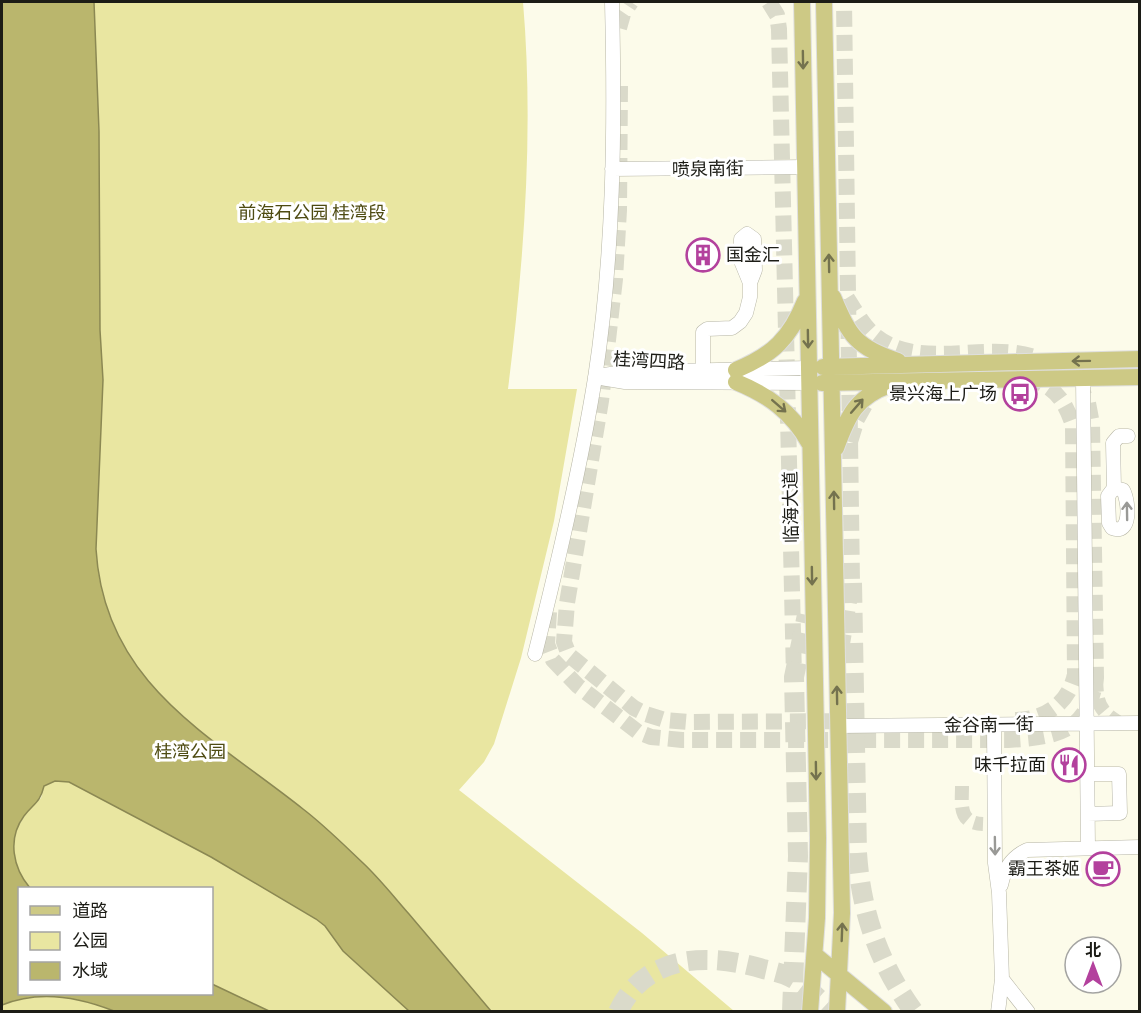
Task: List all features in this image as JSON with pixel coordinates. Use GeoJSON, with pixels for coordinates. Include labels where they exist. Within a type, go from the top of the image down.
{"type":"FeatureCollection","features":[{"type":"Feature","properties":{"kind":"main road","name":"临海大道"},"geometry":{"type":"LineString","coordinates":[[802,2],[818,838],[815,1009]]}},
{"type":"Feature","properties":{"kind":"main road"},"geometry":{"type":"LineString","coordinates":[[824,2],[842,913],[837,1011]]}},
{"type":"Feature","properties":{"kind":"main road"},"geometry":{"type":"LineString","coordinates":[[830,289],[850,332],[860,344],[909,373]]}},
{"type":"Feature","properties":{"kind":"main road"},"geometry":{"type":"LineString","coordinates":[[807,295],[791,331],[780,344],[736,376],[769,397],[780,407],[803,432],[810,446]]}},
{"type":"Feature","properties":{"kind":"main road","name":"桂湾四路"},"geometry":{"type":"LineString","coordinates":[[809,375],[909,373],[1140,359]]}},
{"type":"Feature","properties":{"kind":"main road"},"geometry":{"type":"LineString","coordinates":[[833,458],[845,423],[861,401],[874,391],[909,373]]}},
{"type":"Feature","properties":{"kind":"main road","name":"桂湾四路"},"geometry":{"type":"LineString","coordinates":[[909,373],[1083,378],[1140,377]]}},
{"type":"Feature","properties":{"kind":"main road"},"geometry":{"type":"LineString","coordinates":[[815,956],[884,1011]]}},
{"type":"Feature","properties":{"kind":"street"},"geometry":{"type":"LineString","coordinates":[[535,654],[559,559],[595,377],[608,260],[612,169],[612,2]]}},
{"type":"Feature","properties":{"kind":"street","name":"喷泉南街"},"geometry":{"type":"LineString","coordinates":[[612,169],[805,167]]}},
{"type":"Feature","properties":{"kind":"street"},"geometry":{"type":"LineString","coordinates":[[703,372],[704,332],[707,329],[728,329],[740,322],[748,308],[750,283]]}},
{"type":"Feature","properties":{"kind":"street","name":"桂湾四路"},"geometry":{"type":"LineString","coordinates":[[595,377],[624,372],[703,372],[736,376]]}},
{"type":"Feature","properties":{"kind":"street","name":"桂湾四路"},"geometry":{"type":"LineString","coordinates":[[595,377],[625,382],[809,375]]}},
{"type":"Feature","properties":{"kind":"street"},"geometry":{"type":"LineString","coordinates":[[1083,378],[1088,847]]}},
{"type":"Feature","properties":{"kind":"street"},"geometry":{"type":"LineString","coordinates":[[1084,501],[1111,494],[1114,440],[1119,436],[1128,436]]}},
{"type":"Feature","properties":{"kind":"street","name":"金谷南一街"},"geometry":{"type":"LineString","coordinates":[[838,726],[1140,723]]}},
{"type":"Feature","properties":{"kind":"street"},"geometry":{"type":"LineString","coordinates":[[994,725],[989,824],[999,893],[1002,979],[998,1011]]}},
{"type":"Feature","properties":{"kind":"street"},"geometry":{"type":"LineString","coordinates":[[1087,774],[1119,774],[1120,803],[1120,813],[1088,814]]}},
{"type":"Feature","properties":{"kind":"street"},"geometry":{"type":"LineString","coordinates":[[999,893],[1006,868],[1017,855],[1036,848],[1140,847]]}},
{"type":"Feature","properties":{"kind":"street"},"geometry":{"type":"LineString","coordinates":[[1002,979],[1028,1011]]}},
{"type":"Feature","properties":{"kind":"green space","name":"前海石公园 桂湾段"},"geometry":{"type":"Polygon","coordinates":[[[94,2],[523,2],[528,99],[526,196],[519,293],[508,389],[577,389],[554,521],[521,658],[494,744],[484,762],[459,790],[642,933],[734,1011],[2,1012],[2,878],[16,830],[29,809],[41,798],[44,786],[103,380],[100,330],[99,131],[94,2]]]}},
{"type":"Feature","properties":{"kind":"water"},"geometry":{"type":"Polygon","coordinates":[[[2,2],[94,2],[99,131],[100,330],[103,380],[96,549],[103,596],[119,636],[140,671],[168,702],[199,730],[334,835],[381,882],[491,1011],[409,1011],[343,951],[325,926],[316,919],[211,857],[69,782],[55,781],[44,786],[39,800],[24,816],[15,834],[16,862],[29,887],[18,887],[18,995],[213,995],[213,984],[269,1011],[114,1011],[87,1002],[58,997],[16,1000],[2,1005],[2,2]]]}},
{"type":"Feature","properties":{"kind":"tunnel"},"geometry":{"type":"LineString","coordinates":[[619,28],[623,14],[631,2]]}},
{"type":"Feature","properties":{"kind":"tunnel"},"geometry":{"type":"LineString","coordinates":[[769,2],[777,15],[779,29],[794,677]]}},
{"type":"Feature","properties":{"kind":"tunnel"},"geometry":{"type":"LineString","coordinates":[[841,650],[852,583],[844,2]]}},
{"type":"Feature","properties":{"kind":"tunnel"},"geometry":{"type":"LineString","coordinates":[[620,86],[619,210],[615,279],[601,401],[567,603],[564,642],[569,655],[634,708],[665,720],[688,722],[851,721]]}},
{"type":"Feature","properties":{"kind":"tunnel"},"geometry":{"type":"LineString","coordinates":[[847,298],[871,332],[889,344],[909,351],[930,354],[1017,353],[1037,358]]}},
{"type":"Feature","properties":{"kind":"tunnel"},"geometry":{"type":"LineString","coordinates":[[1015,720],[1036,717],[1054,708],[1067,693],[1075,674],[1073,425],[1066,408],[1057,395],[1046,385],[1029,378]]}},
{"type":"Feature","properties":{"kind":"tunnel"},"geometry":{"type":"LineString","coordinates":[[549,612],[547,644],[553,660],[578,686],[638,732],[651,737],[682,740],[1008,740],[1055,734],[1077,721],[1086,710],[1096,678],[1092,424],[1088,403],[1083,393]]}},
{"type":"Feature","properties":{"kind":"tunnel"},"geometry":{"type":"LineString","coordinates":[[850,442],[857,419],[866,403]]}},
{"type":"Feature","properties":{"kind":"tunnel"},"geometry":{"type":"LineString","coordinates":[[852,583],[859,875],[874,937],[891,975],[914,1012]]}},
{"type":"Feature","properties":{"kind":"tunnel"},"geometry":{"type":"LineString","coordinates":[[792,1012],[798,856],[794,677],[807,615]]}},
{"type":"Feature","properties":{"kind":"tunnel"},"geometry":{"type":"LineString","coordinates":[[1096,678],[1099,704],[1111,718],[1118,722]]}},
{"type":"Feature","properties":{"kind":"tunnel"},"geometry":{"type":"LineString","coordinates":[[962,786],[962,806],[965,817],[975,823],[983,824]]}},
{"type":"Feature","properties":{"kind":"tunnel"},"geometry":{"type":"LineString","coordinates":[[618,1012],[630,993],[645,978],[662,968],[681,962],[701,960],[742,964],[777,972],[807,988],[833,1012]]}},
{"type":"Feature","properties":{"kind":"place","name":"国金汇"},"geometry":{"type":"Point","coordinates":[703,255]}},
{"type":"Feature","properties":{"kind":"place","name":"景兴海上广场"},"geometry":{"type":"Point","coordinates":[1020,394]}},
{"type":"Feature","properties":{"kind":"place","name":"味千拉面"},"geometry":{"type":"Point","coordinates":[1069,765]}},
{"type":"Feature","properties":{"kind":"place","name":"霸王茶姬"},"geometry":{"type":"Point","coordinates":[1103,869]}},
{"type":"Feature","properties":{"kind":"park label","name":"桂湾公园"},"geometry":{"type":"Point","coordinates":[190,752]}}]}
